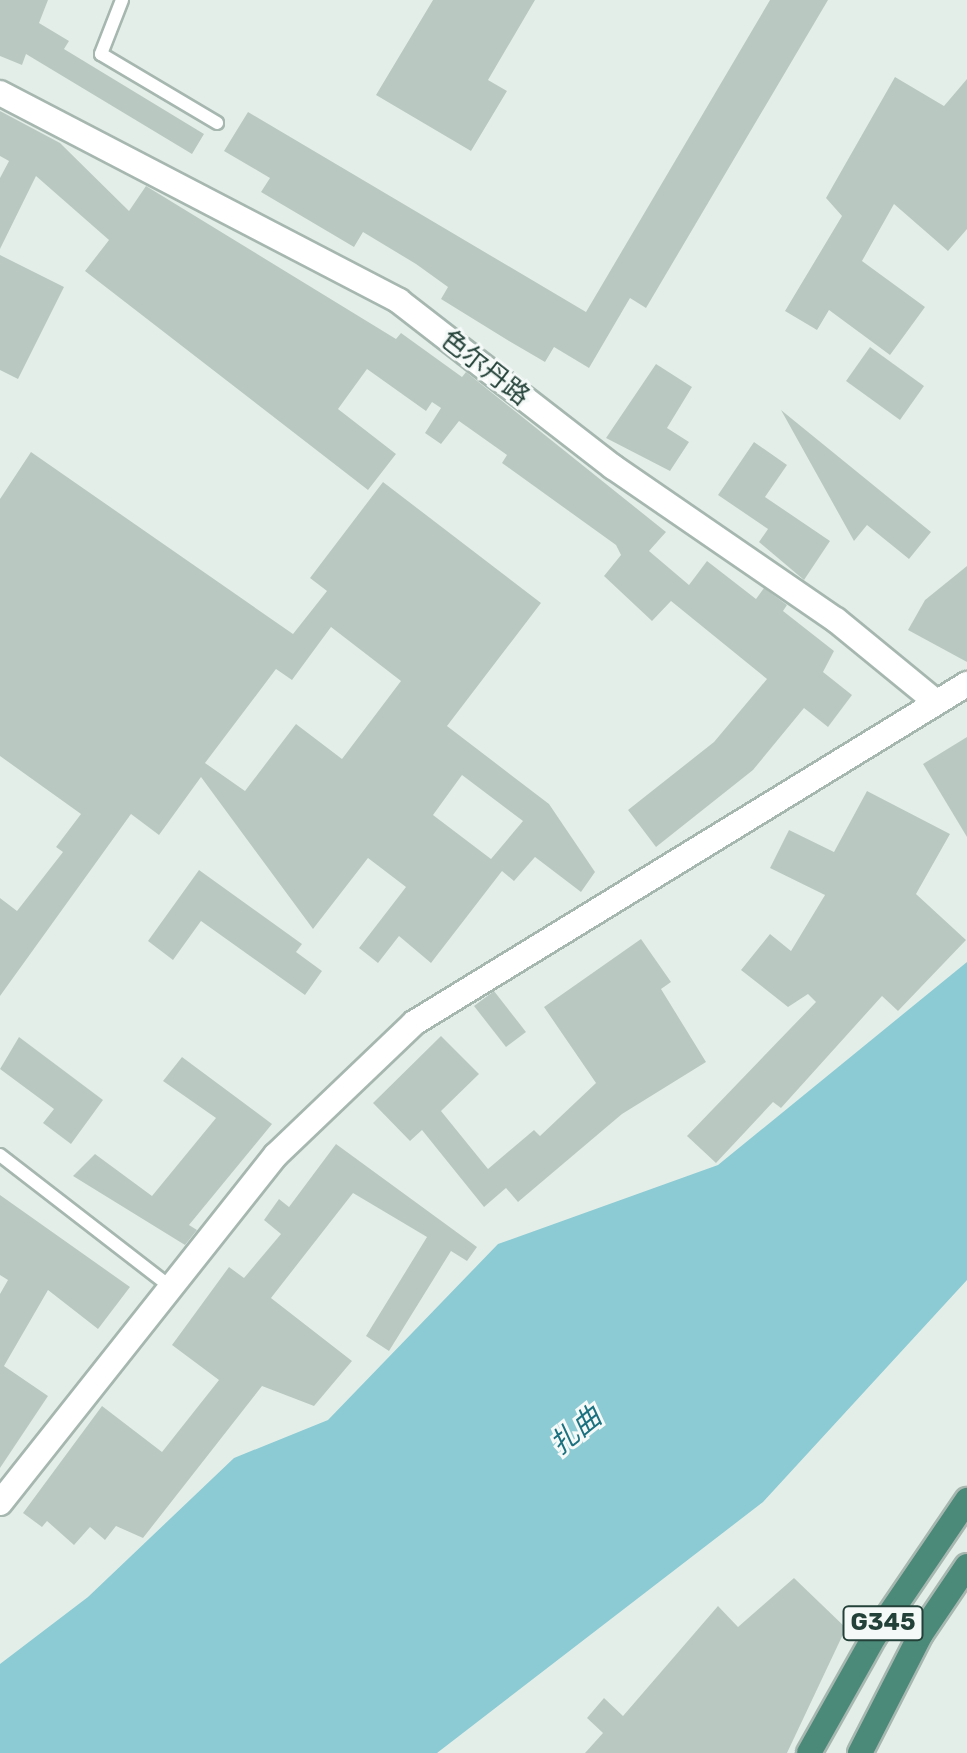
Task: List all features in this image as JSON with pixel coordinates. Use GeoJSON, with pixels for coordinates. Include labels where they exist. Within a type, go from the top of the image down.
{"type":"FeatureCollection","features":[{"type":"Feature","properties":{"kind":"highway","name":"G345"},"geometry":{"type":"LineString","coordinates":[[809,1753],[874,1637],[967,1500]]}},
{"type":"Feature","properties":{"kind":"highway","name":"G345"},"geometry":{"type":"LineString","coordinates":[[860,1753],[921,1634],[967,1566]]}},
{"type":"Feature","properties":{"kind":"street","name":"色尔丹路"},"geometry":{"type":"LineString","coordinates":[[0,93],[399,301],[935,701]]}},
{"type":"Feature","properties":{"kind":"street"},"geometry":{"type":"LineString","coordinates":[[0,1503],[168,1285],[276,1155],[414,1023],[967,684]]}},
{"type":"Feature","properties":{"kind":"lane"},"geometry":{"type":"LineString","coordinates":[[122,0],[101,54],[217,123]]}},
{"type":"Feature","properties":{"kind":"lane"},"geometry":{"type":"LineString","coordinates":[[0,1155],[168,1285]]}},
{"type":"Feature","properties":{"kind":"water","name":"扎曲"},"geometry":{"type":"Polygon","coordinates":[[[967,962],[967,1280],[763,1502],[437,1753],[0,1753],[0,1664],[88,1597],[234,1458],[328,1420],[498,1244],[718,1165],[967,962]]]}},
{"type":"Feature","properties":{"kind":"building"},"geometry":{"type":"Polygon","coordinates":[[[0,0],[48,0],[39,23],[69,41],[64,49],[204,134],[192,154],[26,54],[22,65],[0,56],[0,0]]]}},
{"type":"Feature","properties":{"kind":"building"},"geometry":{"type":"Polygon","coordinates":[[[433,0],[535,0],[488,80],[507,91],[471,151],[376,95],[433,0]]]}},
{"type":"Feature","properties":{"kind":"building"},"geometry":{"type":"Polygon","coordinates":[[[770,0],[828,0],[646,308],[630,298],[589,368],[554,347],[545,362],[509,341],[441,299],[448,287],[363,232],[354,247],[261,192],[270,178],[224,151],[248,112],[586,312],[770,0]]]}},
{"type":"Feature","properties":{"kind":"building"},"geometry":{"type":"Polygon","coordinates":[[[895,77],[944,106],[967,79],[967,229],[948,251],[894,204],[862,261],[925,307],[890,355],[829,310],[817,330],[785,311],[842,216],[826,198],[895,77]]]}},
{"type":"Feature","properties":{"kind":"building"},"geometry":{"type":"Polygon","coordinates":[[[0,111],[60,143],[129,211],[146,186],[396,339],[401,333],[462,377],[466,372],[666,532],[649,551],[689,585],[707,561],[756,599],[764,588],[787,605],[783,611],[834,651],[823,672],[852,695],[828,727],[804,708],[753,770],[656,847],[628,810],[714,742],[767,679],[671,601],[652,621],[604,576],[621,555],[616,545],[502,463],[507,455],[459,421],[441,444],[425,433],[441,408],[432,402],[426,411],[367,369],[338,409],[396,454],[368,490],[85,271],[109,240],[36,176],[0,249],[0,178],[9,161],[0,156],[0,111]]]}},
{"type":"Feature","properties":{"kind":"building"},"geometry":{"type":"Polygon","coordinates":[[[0,255],[64,287],[18,379],[0,370],[0,255]]]}},
{"type":"Feature","properties":{"kind":"building"},"geometry":{"type":"Polygon","coordinates":[[[870,347],[924,386],[900,420],[846,381],[870,347]]]}},
{"type":"Feature","properties":{"kind":"building"},"geometry":{"type":"Polygon","coordinates":[[[656,364],[692,387],[667,428],[689,442],[670,471],[606,438],[656,364]]]}},
{"type":"Feature","properties":{"kind":"building"},"geometry":{"type":"Polygon","coordinates":[[[781,410],[931,532],[909,559],[867,525],[854,541],[781,410]]]}},
{"type":"Feature","properties":{"kind":"building"},"geometry":{"type":"Polygon","coordinates":[[[754,442],[787,465],[765,497],[830,541],[804,580],[759,542],[768,529],[718,495],[754,442]]]}},
{"type":"Feature","properties":{"kind":"building"},"geometry":{"type":"Polygon","coordinates":[[[31,452],[293,634],[327,591],[310,578],[383,482],[541,603],[447,726],[549,804],[595,872],[581,892],[535,857],[514,881],[502,871],[431,963],[399,936],[378,963],[359,948],[406,887],[368,858],[313,929],[201,777],[159,835],[131,814],[0,996],[0,898],[17,911],[63,852],[56,847],[81,814],[0,756],[0,499],[31,452]],[[331,627],[292,680],[276,669],[205,763],[245,791],[296,724],[342,759],[401,681],[331,627]],[[462,775],[433,815],[491,859],[523,821],[462,775]]]}},
{"type":"Feature","properties":{"kind":"building"},"geometry":{"type":"Polygon","coordinates":[[[967,566],[967,662],[908,630],[925,600],[967,566]]]}},
{"type":"Feature","properties":{"kind":"building"},"geometry":{"type":"Polygon","coordinates":[[[967,737],[967,837],[923,764],[967,737]]]}},
{"type":"Feature","properties":{"kind":"building"},"geometry":{"type":"Polygon","coordinates":[[[867,791],[950,834],[916,894],[966,940],[898,1011],[882,996],[781,1108],[773,1102],[716,1163],[687,1136],[816,1002],[808,994],[788,1007],[741,970],[770,934],[791,951],[825,895],[770,868],[789,830],[834,852],[867,791]]]}},
{"type":"Feature","properties":{"kind":"building"},"geometry":{"type":"Polygon","coordinates":[[[199,870],[302,944],[296,952],[322,971],[305,995],[201,921],[173,960],[148,941],[199,870]]]}},
{"type":"Feature","properties":{"kind":"building"},"geometry":{"type":"Polygon","coordinates":[[[641,939],[671,982],[661,989],[706,1062],[622,1114],[518,1202],[506,1188],[484,1207],[422,1130],[410,1141],[373,1103],[441,1036],[479,1074],[441,1111],[488,1169],[534,1130],[540,1136],[596,1083],[544,1007],[641,939]]]}},
{"type":"Feature","properties":{"kind":"building"},"geometry":{"type":"Polygon","coordinates":[[[494,991],[526,1032],[506,1047],[474,1006],[494,991]]]}},
{"type":"Feature","properties":{"kind":"building"},"geometry":{"type":"Polygon","coordinates":[[[19,1037],[103,1100],[71,1144],[43,1123],[54,1109],[0,1069],[19,1037]]]}},
{"type":"Feature","properties":{"kind":"building"},"geometry":{"type":"Polygon","coordinates":[[[182,1057],[272,1124],[189,1225],[197,1230],[185,1245],[73,1176],[95,1154],[152,1196],[216,1118],[163,1081],[182,1057]]]}},
{"type":"Feature","properties":{"kind":"building"},"geometry":{"type":"Polygon","coordinates":[[[336,1144],[477,1247],[467,1261],[451,1251],[389,1351],[366,1336],[427,1237],[353,1193],[271,1298],[352,1361],[314,1406],[262,1386],[143,1538],[116,1526],[105,1540],[90,1527],[74,1545],[47,1521],[42,1527],[23,1513],[102,1406],[162,1452],[219,1380],[172,1345],[229,1267],[244,1278],[281,1234],[264,1220],[279,1199],[289,1207],[336,1144]]]}},
{"type":"Feature","properties":{"kind":"building"},"geometry":{"type":"Polygon","coordinates":[[[0,1195],[130,1287],[98,1329],[48,1290],[4,1366],[48,1396],[0,1468],[0,1294],[8,1280],[0,1275],[0,1195]]]}},
{"type":"Feature","properties":{"kind":"building"},"geometry":{"type":"Polygon","coordinates":[[[794,1578],[846,1628],[787,1753],[585,1753],[603,1733],[587,1718],[604,1698],[623,1716],[718,1606],[738,1627],[794,1578]]]}}]}
